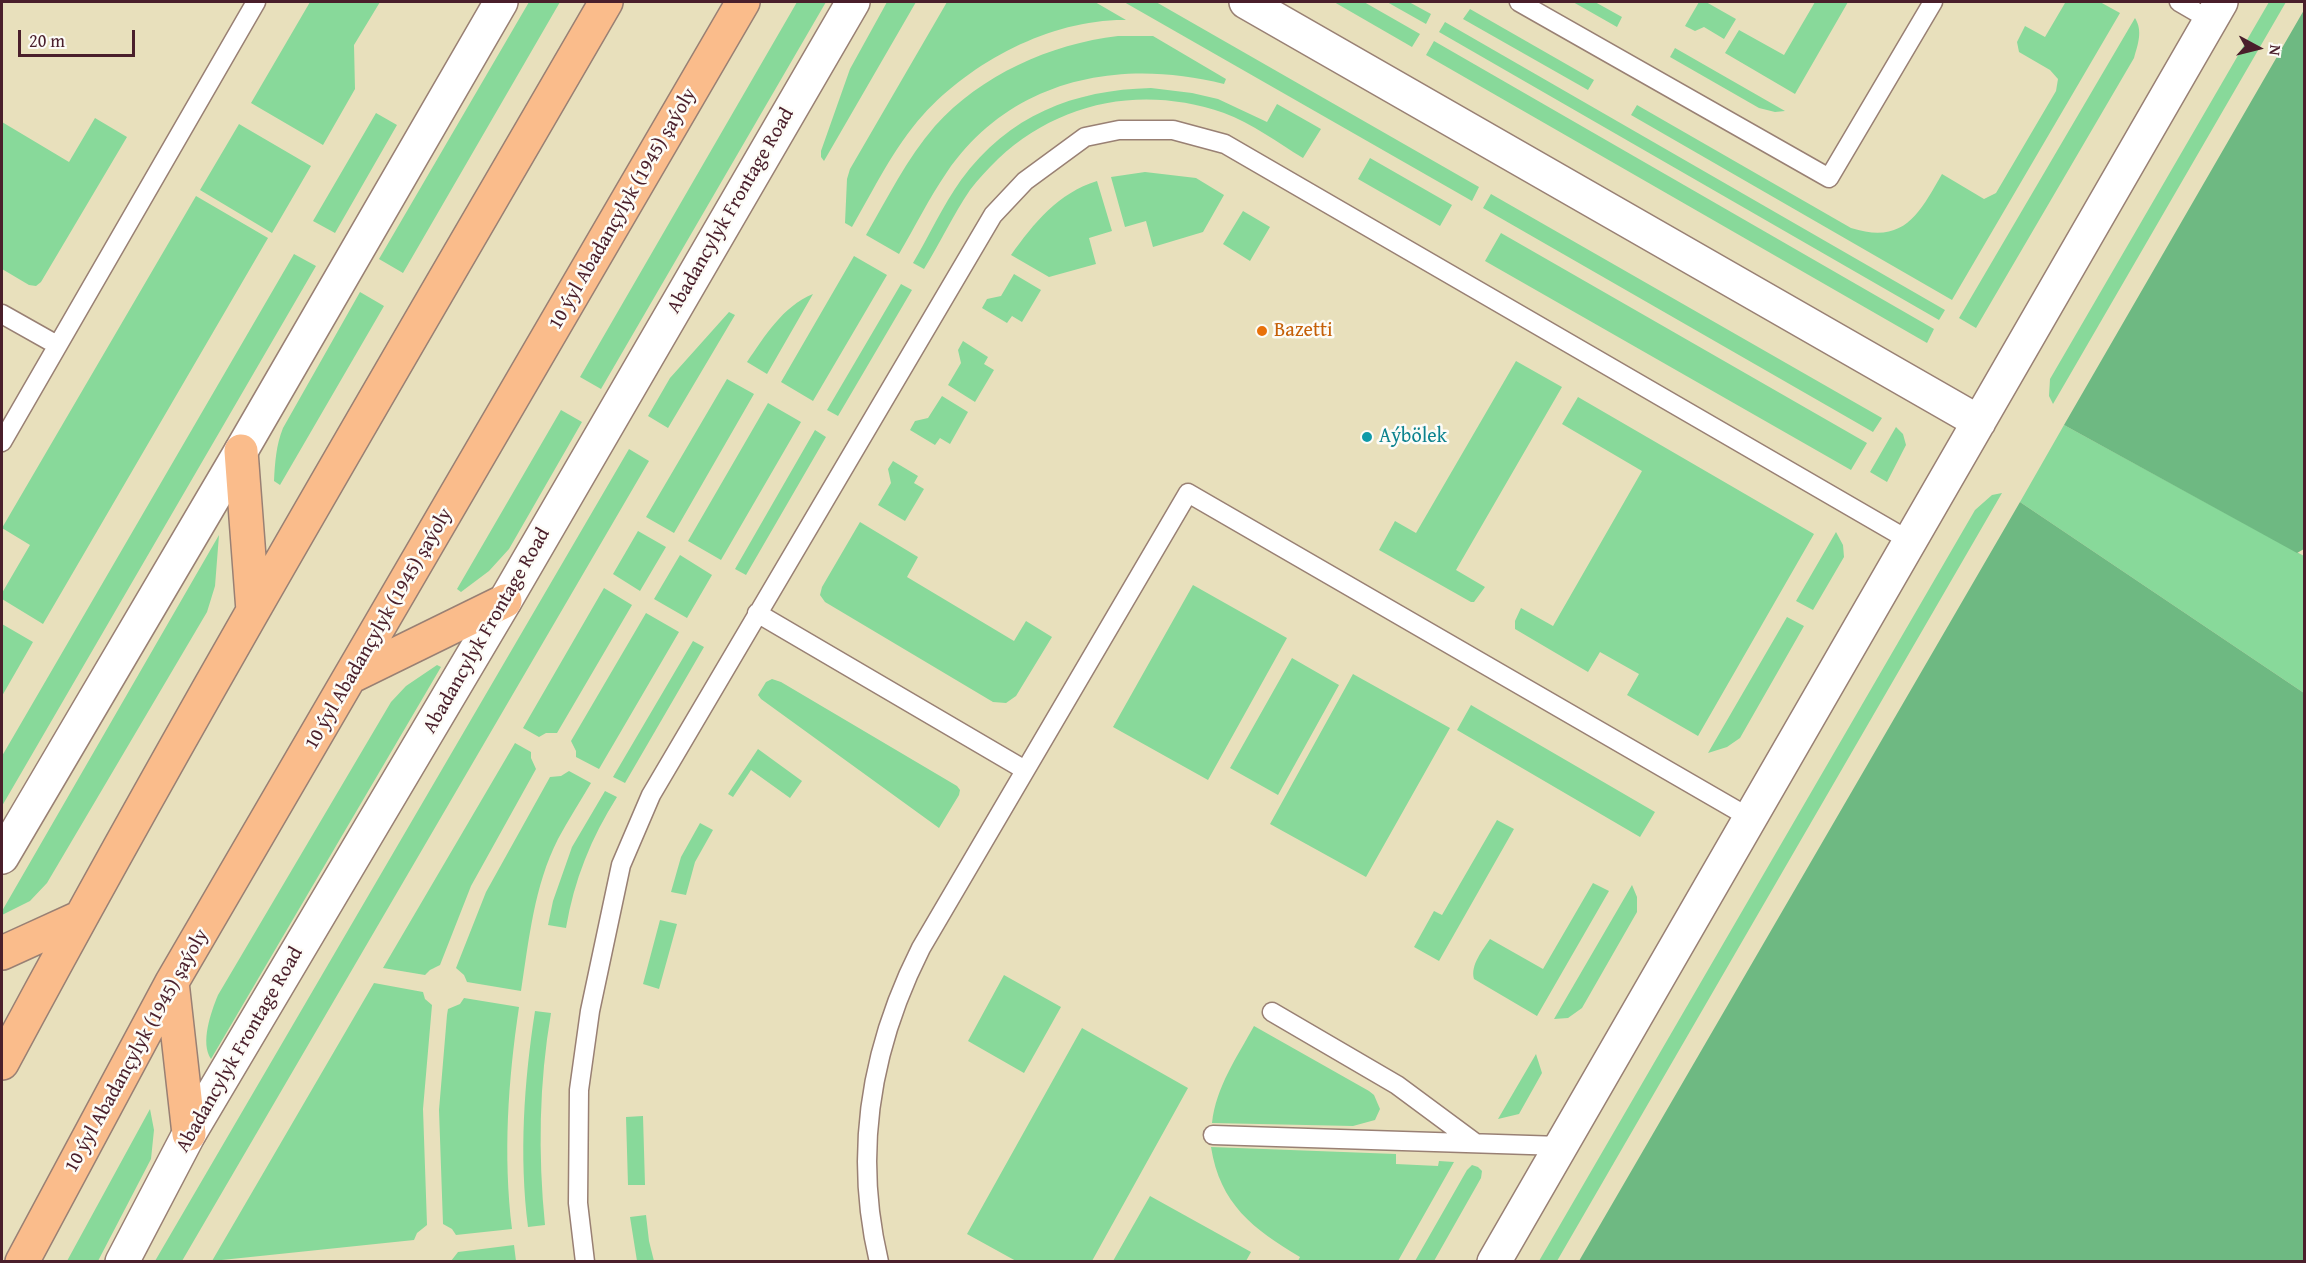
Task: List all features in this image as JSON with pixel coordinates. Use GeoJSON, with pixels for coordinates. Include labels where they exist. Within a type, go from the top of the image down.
{"type":"FeatureCollection","features":[{"type":"Feature","properties":{"kind":"main road"},"geometry":{"type":"LineString","coordinates":[[2,1063],[79,918],[253,611],[606,2]]}},
{"type":"Feature","properties":{"kind":"main road","name":"10 ýyl Abadançylyk (1945) şaýoly"},"geometry":{"type":"LineString","coordinates":[[22,1262],[172,982],[743,2]]}},
{"type":"Feature","properties":{"kind":"main road"},"geometry":{"type":"LineString","coordinates":[[241,451],[253,611]]}},
{"type":"Feature","properties":{"kind":"main road"},"geometry":{"type":"LineString","coordinates":[[352,676],[505,601]]}},
{"type":"Feature","properties":{"kind":"main road"},"geometry":{"type":"LineString","coordinates":[[2,953],[79,918]]}},
{"type":"Feature","properties":{"kind":"main road"},"geometry":{"type":"LineString","coordinates":[[172,982],[189,1134]]}},
{"type":"Feature","properties":{"kind":"street"},"geometry":{"type":"LineString","coordinates":[[2,857],[501,2]]}},
{"type":"Feature","properties":{"kind":"street","name":"Abadancylyk Frontage Road"},"geometry":{"type":"LineString","coordinates":[[122,1262],[189,1134],[505,601],[853,2]]}},
{"type":"Feature","properties":{"kind":"street"},"geometry":{"type":"LineString","coordinates":[[1246,2],[1978,422]]}},
{"type":"Feature","properties":{"kind":"street"},"geometry":{"type":"LineString","coordinates":[[1494,1262],[2215,11]]}},
{"type":"Feature","properties":{"kind":"lane"},"geometry":{"type":"LineString","coordinates":[[2,442],[256,2]]}},
{"type":"Feature","properties":{"kind":"lane"},"geometry":{"type":"LineString","coordinates":[[1519,2],[1830,177],[1933,2]]}},
{"type":"Feature","properties":{"kind":"lane"},"geometry":{"type":"LineString","coordinates":[[2179,2],[2215,11]]}},
{"type":"Feature","properties":{"kind":"lane"},"geometry":{"type":"LineString","coordinates":[[585,1262],[578,1203],[579,1090],[590,1011],[621,865],[651,795],[993,214],[1025,181],[1085,137],[1119,130],[1173,129],[1225,144],[1910,542]]}},
{"type":"Feature","properties":{"kind":"lane"},"geometry":{"type":"LineString","coordinates":[[2,314],[57,345]]}},
{"type":"Feature","properties":{"kind":"lane"},"geometry":{"type":"LineString","coordinates":[[879,1262],[872,1224],[867,1131],[874,1078],[886,1029],[903,984],[921,948],[1188,493],[1750,818]]}},
{"type":"Feature","properties":{"kind":"lane"},"geometry":{"type":"LineString","coordinates":[[758,613],[1025,770]]}},
{"type":"Feature","properties":{"kind":"lane"},"geometry":{"type":"LineString","coordinates":[[1272,1012],[1397,1085],[1474,1142]]}},
{"type":"Feature","properties":{"kind":"lane"},"geometry":{"type":"LineString","coordinates":[[1213,1135],[1561,1146]]}},
{"type":"Feature","properties":{"kind":"green space"},"geometry":{"type":"Polygon","coordinates":[[[310,2],[380,2],[354,45],[355,89],[323,145],[251,103],[310,2]]]}},
{"type":"Feature","properties":{"kind":"green space"},"geometry":{"type":"Polygon","coordinates":[[[529,2],[560,2],[403,273],[379,259],[529,2]]]}},
{"type":"Feature","properties":{"kind":"green space"},"geometry":{"type":"Polygon","coordinates":[[[797,2],[826,2],[601,389],[580,377],[797,2]]]}},
{"type":"Feature","properties":{"kind":"green space"},"geometry":{"type":"Polygon","coordinates":[[[887,2],[916,2],[824,161],[821,151],[850,69],[887,2]]]}},
{"type":"Feature","properties":{"kind":"green space"},"geometry":{"type":"Polygon","coordinates":[[[947,2],[1095,2],[1126,20],[1070,27],[1042,35],[989,61],[965,77],[943,95],[913,127],[885,169],[852,227],[845,223],[847,179],[850,169],[947,2]]]}},
{"type":"Feature","properties":{"kind":"green space"},"geometry":{"type":"Polygon","coordinates":[[[1124,2],[1156,2],[1479,187],[1472,201],[1124,2]]]}},
{"type":"Feature","properties":{"kind":"green space"},"geometry":{"type":"Polygon","coordinates":[[[1334,2],[1364,2],[1420,34],[1412,47],[1334,2]]]}},
{"type":"Feature","properties":{"kind":"green space"},"geometry":{"type":"Polygon","coordinates":[[[1387,2],[1409,2],[1431,14],[1426,24],[1387,2]]]}},
{"type":"Feature","properties":{"kind":"green space"},"geometry":{"type":"Polygon","coordinates":[[[1573,2],[1595,2],[1622,17],[1617,27],[1573,2]]]}},
{"type":"Feature","properties":{"kind":"green space"},"geometry":{"type":"Polygon","coordinates":[[[1699,2],[1706,2],[1736,19],[1724,39],[1704,27],[1695,31],[1685,26],[1699,2]]]}},
{"type":"Feature","properties":{"kind":"green space"},"geometry":{"type":"Polygon","coordinates":[[[1815,2],[1848,2],[1795,94],[1725,53],[1739,30],[1784,55],[1815,2]]]}},
{"type":"Feature","properties":{"kind":"green space"},"geometry":{"type":"Polygon","coordinates":[[[2064,2],[2100,2],[2120,13],[1952,300],[1631,115],[1637,105],[1851,228],[1869,232],[1897,229],[1908,222],[1926,202],[1942,174],[1984,199],[1996,193],[2056,91],[2058,79],[2050,70],[2019,52],[2017,42],[2025,26],[2045,37],[2064,2]]]}},
{"type":"Feature","properties":{"kind":"green space"},"geometry":{"type":"Polygon","coordinates":[[[2269,2],[2286,2],[2053,404],[2049,396],[2050,379],[2269,2]]]}},
{"type":"Feature","properties":{"kind":"green space"},"geometry":{"type":"Polygon","coordinates":[[[1470,9],[1594,80],[1588,90],[1463,19],[1470,9]]]}},
{"type":"Feature","properties":{"kind":"green space"},"geometry":{"type":"Polygon","coordinates":[[[2304,10],[2304,549],[2297,553],[2064,425],[2304,10]]]}},
{"type":"Feature","properties":{"kind":"green space"},"geometry":{"type":"Polygon","coordinates":[[[2135,18],[2139,33],[2134,58],[1976,328],[1959,318],[2135,18]]]}},
{"type":"Feature","properties":{"kind":"green space"},"geometry":{"type":"Polygon","coordinates":[[[1445,22],[1945,310],[1939,320],[1439,32],[1445,22]]]}},
{"type":"Feature","properties":{"kind":"green space"},"geometry":{"type":"Polygon","coordinates":[[[1118,36],[1153,36],[1226,79],[1224,84],[1185,76],[1146,74],[1108,76],[1071,83],[1036,96],[1003,115],[973,140],[940,182],[899,254],[866,235],[915,151],[935,126],[973,92],[995,77],[1042,55],[1067,46],[1118,36]]]}},
{"type":"Feature","properties":{"kind":"green space"},"geometry":{"type":"Polygon","coordinates":[[[1434,41],[1934,329],[1927,343],[1426,55],[1434,41]]]}},
{"type":"Feature","properties":{"kind":"green space"},"geometry":{"type":"Polygon","coordinates":[[[1675,48],[1785,111],[1775,112],[1759,108],[1670,57],[1675,48]]]}},
{"type":"Feature","properties":{"kind":"green space"},"geometry":{"type":"Polygon","coordinates":[[[1151,88],[1218,99],[1267,122],[1277,104],[1321,129],[1303,158],[1245,122],[1224,113],[1194,105],[1163,100],[1133,100],[1104,104],[1075,112],[1048,123],[1022,139],[998,159],[970,190],[924,269],[913,263],[954,190],[980,157],[1000,138],[1045,110],[1069,101],[1095,94],[1151,88]]]}},
{"type":"Feature","properties":{"kind":"green space"},"geometry":{"type":"Polygon","coordinates":[[[376,113],[397,125],[335,233],[313,221],[376,113]]]}},
{"type":"Feature","properties":{"kind":"green space"},"geometry":{"type":"Polygon","coordinates":[[[95,118],[127,137],[41,282],[36,286],[29,285],[2,269],[2,122],[69,162],[95,118]]]}},
{"type":"Feature","properties":{"kind":"green space"},"geometry":{"type":"Polygon","coordinates":[[[239,124],[311,166],[272,233],[200,190],[239,124]]]}},
{"type":"Feature","properties":{"kind":"green space"},"geometry":{"type":"Polygon","coordinates":[[[1370,158],[1452,205],[1440,226],[1358,179],[1370,158]]]}},
{"type":"Feature","properties":{"kind":"green space"},"geometry":{"type":"Polygon","coordinates":[[[1145,172],[1196,178],[1224,195],[1203,232],[1153,247],[1146,221],[1125,227],[1111,177],[1145,172]]]}},
{"type":"Feature","properties":{"kind":"green space"},"geometry":{"type":"Polygon","coordinates":[[[1097,181],[1112,231],[1089,238],[1096,264],[1049,277],[1011,255],[1048,210],[1070,193],[1097,181]]]}},
{"type":"Feature","properties":{"kind":"green space"},"geometry":{"type":"Polygon","coordinates":[[[1491,194],[1882,418],[1873,432],[1483,208],[1491,194]]]}},
{"type":"Feature","properties":{"kind":"green space"},"geometry":{"type":"Polygon","coordinates":[[[196,196],[268,238],[43,624],[2,599],[2,593],[30,545],[2,528],[196,196]]]}},
{"type":"Feature","properties":{"kind":"green space"},"geometry":{"type":"Polygon","coordinates":[[[1243,211],[1270,227],[1250,261],[1223,244],[1243,211]]]}},
{"type":"Feature","properties":{"kind":"green space"},"geometry":{"type":"Polygon","coordinates":[[[1501,233],[1867,443],[1851,470],[1485,261],[1501,233]]]}},
{"type":"Feature","properties":{"kind":"green space"},"geometry":{"type":"Polygon","coordinates":[[[294,254],[316,266],[2,806],[2,756],[294,254]]]}},
{"type":"Feature","properties":{"kind":"green space"},"geometry":{"type":"Polygon","coordinates":[[[854,256],[887,275],[813,401],[781,382],[854,256]]]}},
{"type":"Feature","properties":{"kind":"green space"},"geometry":{"type":"Polygon","coordinates":[[[1014,274],[1041,290],[1022,322],[1012,316],[1007,323],[982,308],[987,299],[1001,296],[1014,274]]]}},
{"type":"Feature","properties":{"kind":"green space"},"geometry":{"type":"Polygon","coordinates":[[[901,284],[912,290],[838,416],[827,410],[901,284]]]}},
{"type":"Feature","properties":{"kind":"green space"},"geometry":{"type":"Polygon","coordinates":[[[360,292],[384,306],[280,485],[274,481],[275,461],[283,428],[360,292]]]}},
{"type":"Feature","properties":{"kind":"green space"},"geometry":{"type":"Polygon","coordinates":[[[813,294],[767,374],[747,362],[783,314],[813,294]]]}},
{"type":"Feature","properties":{"kind":"green space"},"geometry":{"type":"Polygon","coordinates":[[[729,312],[735,315],[668,428],[648,416],[670,378],[729,312]]]}},
{"type":"Feature","properties":{"kind":"green space"},"geometry":{"type":"Polygon","coordinates":[[[963,341],[988,357],[984,364],[994,370],[975,402],[948,385],[961,363],[958,350],[963,341]]]}},
{"type":"Feature","properties":{"kind":"green space"},"geometry":{"type":"Polygon","coordinates":[[[1516,361],[1562,387],[1456,570],[1485,587],[1474,602],[1471,602],[1379,550],[1395,521],[1416,533],[1516,361]]]}},
{"type":"Feature","properties":{"kind":"green space"},"geometry":{"type":"Polygon","coordinates":[[[727,379],[754,394],[674,533],[646,517],[727,379]]]}},
{"type":"Feature","properties":{"kind":"green space"},"geometry":{"type":"Polygon","coordinates":[[[942,396],[968,412],[950,444],[940,438],[935,445],[910,430],[915,421],[928,418],[942,396]]]}},
{"type":"Feature","properties":{"kind":"green space"},"geometry":{"type":"Polygon","coordinates":[[[1578,397],[1814,534],[1698,736],[1627,695],[1639,674],[1600,652],[1588,672],[1515,629],[1515,621],[1521,608],[1553,626],[1642,471],[1562,424],[1578,397]]]}},
{"type":"Feature","properties":{"kind":"green space"},"geometry":{"type":"Polygon","coordinates":[[[768,403],[801,422],[721,560],[688,541],[768,403]]]}},
{"type":"Feature","properties":{"kind":"green space"},"geometry":{"type":"Polygon","coordinates":[[[561,410],[582,422],[509,549],[489,571],[461,592],[457,589],[561,410]]]}},
{"type":"Feature","properties":{"kind":"green space"},"geometry":{"type":"Polygon","coordinates":[[[2064,425],[2304,556],[2304,693],[2020,502],[2064,425]]]}},
{"type":"Feature","properties":{"kind":"green space"},"geometry":{"type":"Polygon","coordinates":[[[1896,427],[1903,434],[1906,445],[1887,482],[1870,472],[1896,427]]]}},
{"type":"Feature","properties":{"kind":"green space"},"geometry":{"type":"Polygon","coordinates":[[[815,430],[826,437],[746,575],[735,569],[815,430]]]}},
{"type":"Feature","properties":{"kind":"green space"},"geometry":{"type":"Polygon","coordinates":[[[629,449],[649,461],[182,1261],[155,1261],[629,449]]]}},
{"type":"Feature","properties":{"kind":"green space"},"geometry":{"type":"Polygon","coordinates":[[[893,461],[918,476],[914,483],[924,489],[905,521],[878,505],[891,483],[888,469],[893,461]]]}},
{"type":"Feature","properties":{"kind":"green space"},"geometry":{"type":"Polygon","coordinates":[[[2002,493],[1557,1261],[1539,1261],[1975,510],[1992,495],[2002,493]]]}},
{"type":"Feature","properties":{"kind":"green space"},"geometry":{"type":"Polygon","coordinates":[[[2020,502],[2304,693],[2304,1261],[1579,1261],[2020,502]]]}},
{"type":"Feature","properties":{"kind":"green space"},"geometry":{"type":"Polygon","coordinates":[[[860,522],[918,557],[907,577],[1014,641],[1026,621],[1052,637],[1016,696],[1006,703],[993,702],[825,602],[820,595],[822,587],[860,522]]]}},
{"type":"Feature","properties":{"kind":"green space"},"geometry":{"type":"Polygon","coordinates":[[[638,531],[666,547],[640,591],[613,574],[638,531]]]}},
{"type":"Feature","properties":{"kind":"green space"},"geometry":{"type":"Polygon","coordinates":[[[1836,532],[1843,545],[1844,557],[1813,610],[1796,601],[1836,532]]]}},
{"type":"Feature","properties":{"kind":"green space"},"geometry":{"type":"Polygon","coordinates":[[[219,535],[215,586],[207,612],[47,883],[30,901],[2,915],[2,911],[219,535]]]}},
{"type":"Feature","properties":{"kind":"green space"},"geometry":{"type":"Polygon","coordinates":[[[680,555],[712,575],[687,618],[654,599],[680,555]]]}},
{"type":"Feature","properties":{"kind":"green space"},"geometry":{"type":"Polygon","coordinates":[[[1193,585],[1287,638],[1208,780],[1113,727],[1193,585]]]}},
{"type":"Feature","properties":{"kind":"green space"},"geometry":{"type":"Polygon","coordinates":[[[604,588],[632,605],[557,733],[546,733],[539,737],[523,728],[604,588]]]}},
{"type":"Feature","properties":{"kind":"green space"},"geometry":{"type":"Polygon","coordinates":[[[646,613],[679,632],[599,769],[576,757],[571,741],[646,613]]]}},
{"type":"Feature","properties":{"kind":"green space"},"geometry":{"type":"Polygon","coordinates":[[[1787,617],[1804,626],[1740,738],[1727,747],[1708,753],[1787,617]]]}},
{"type":"Feature","properties":{"kind":"green space"},"geometry":{"type":"Polygon","coordinates":[[[2,624],[33,642],[2,696],[2,624]]]}},
{"type":"Feature","properties":{"kind":"green space"},"geometry":{"type":"Polygon","coordinates":[[[693,641],[704,647],[625,783],[613,777],[693,641]]]}},
{"type":"Feature","properties":{"kind":"green space"},"geometry":{"type":"Polygon","coordinates":[[[1292,658],[1339,685],[1278,795],[1230,768],[1292,658]]]}},
{"type":"Feature","properties":{"kind":"green space"},"geometry":{"type":"Polygon","coordinates":[[[437,665],[441,667],[211,1059],[206,1045],[210,1019],[218,995],[391,702],[406,686],[437,665]]]}},
{"type":"Feature","properties":{"kind":"green space"},"geometry":{"type":"Polygon","coordinates":[[[1353,674],[1450,728],[1366,877],[1270,824],[1353,674]]]}},
{"type":"Feature","properties":{"kind":"green space"},"geometry":{"type":"Polygon","coordinates":[[[772,679],[781,682],[957,786],[960,790],[959,795],[939,828],[761,699],[758,695],[766,682],[772,679]]]}},
{"type":"Feature","properties":{"kind":"green space"},"geometry":{"type":"Polygon","coordinates":[[[1471,705],[1655,812],[1640,837],[1457,730],[1471,705]]]}},
{"type":"Feature","properties":{"kind":"green space"},"geometry":{"type":"Polygon","coordinates":[[[515,743],[531,752],[536,769],[471,886],[440,965],[425,975],[383,968],[515,743]]]}},
{"type":"Feature","properties":{"kind":"green space"},"geometry":{"type":"Polygon","coordinates":[[[758,749],[802,781],[790,798],[751,770],[733,797],[728,794],[758,749]]]}},
{"type":"Feature","properties":{"kind":"green space"},"geometry":{"type":"Polygon","coordinates":[[[569,771],[591,783],[558,839],[543,875],[530,933],[521,991],[467,982],[464,975],[456,968],[486,892],[550,777],[561,776],[569,771]]]}},
{"type":"Feature","properties":{"kind":"green space"},"geometry":{"type":"Polygon","coordinates":[[[605,791],[617,797],[599,828],[585,860],[569,910],[566,928],[548,925],[553,901],[572,847],[605,791]]]}},
{"type":"Feature","properties":{"kind":"green space"},"geometry":{"type":"Polygon","coordinates":[[[1497,820],[1514,829],[1439,961],[1414,947],[1434,911],[1442,915],[1497,820]]]}},
{"type":"Feature","properties":{"kind":"green space"},"geometry":{"type":"Polygon","coordinates":[[[700,823],[713,830],[695,862],[686,895],[671,892],[681,857],[700,823]]]}},
{"type":"Feature","properties":{"kind":"green space"},"geometry":{"type":"Polygon","coordinates":[[[1593,883],[1609,891],[1537,1016],[1474,979],[1475,963],[1490,939],[1543,969],[1593,883]]]}},
{"type":"Feature","properties":{"kind":"green space"},"geometry":{"type":"Polygon","coordinates":[[[1632,885],[1637,897],[1637,912],[1582,1008],[1568,1018],[1554,1019],[1632,885]]]}},
{"type":"Feature","properties":{"kind":"green space"},"geometry":{"type":"Polygon","coordinates":[[[660,920],[677,924],[659,989],[643,984],[660,920]]]}},
{"type":"Feature","properties":{"kind":"green space"},"geometry":{"type":"Polygon","coordinates":[[[1004,975],[1061,1007],[1024,1073],[968,1041],[1004,975]]]}},
{"type":"Feature","properties":{"kind":"green space"},"geometry":{"type":"Polygon","coordinates":[[[374,983],[423,992],[425,999],[432,1005],[423,1109],[427,1225],[417,1233],[414,1240],[212,1261],[374,983]]]}},
{"type":"Feature","properties":{"kind":"green space"},"geometry":{"type":"Polygon","coordinates":[[[464,998],[519,1007],[512,1062],[507,1146],[512,1229],[456,1235],[452,1229],[443,1224],[439,1110],[448,1009],[460,1004],[464,998]]]}},
{"type":"Feature","properties":{"kind":"green space"},"geometry":{"type":"Polygon","coordinates":[[[535,1011],[551,1013],[544,1066],[541,1119],[541,1172],[545,1225],[528,1227],[523,1146],[528,1065],[535,1011]]]}},
{"type":"Feature","properties":{"kind":"green space"},"geometry":{"type":"Polygon","coordinates":[[[1254,1026],[1369,1091],[1374,1095],[1380,1109],[1375,1120],[1353,1126],[1212,1123],[1223,1085],[1254,1026]]]}},
{"type":"Feature","properties":{"kind":"green space"},"geometry":{"type":"Polygon","coordinates":[[[1082,1028],[1188,1088],[1092,1261],[1016,1261],[967,1234],[1082,1028]]]}},
{"type":"Feature","properties":{"kind":"green space"},"geometry":{"type":"Polygon","coordinates":[[[1536,1054],[1542,1073],[1519,1114],[1498,1119],[1536,1054]]]}},
{"type":"Feature","properties":{"kind":"green space"},"geometry":{"type":"Polygon","coordinates":[[[150,1109],[154,1130],[151,1159],[98,1261],[67,1261],[150,1109]]]}},
{"type":"Feature","properties":{"kind":"green space"},"geometry":{"type":"Polygon","coordinates":[[[643,1116],[645,1185],[628,1185],[626,1117],[643,1116]]]}},
{"type":"Feature","properties":{"kind":"green space"},"geometry":{"type":"Polygon","coordinates":[[[1211,1147],[1396,1154],[1396,1164],[1438,1166],[1439,1161],[1454,1162],[1398,1261],[1298,1261],[1300,1257],[1268,1236],[1241,1213],[1222,1184],[1215,1167],[1211,1147]]]}},
{"type":"Feature","properties":{"kind":"green space"},"geometry":{"type":"Polygon","coordinates":[[[1472,1165],[1482,1171],[1481,1178],[1434,1261],[1415,1261],[1467,1170],[1472,1165]]]}},
{"type":"Feature","properties":{"kind":"green space"},"geometry":{"type":"Polygon","coordinates":[[[1150,1196],[1251,1252],[1246,1261],[1113,1261],[1150,1196]]]}},
{"type":"Feature","properties":{"kind":"green space"},"geometry":{"type":"Polygon","coordinates":[[[646,1215],[654,1261],[637,1261],[630,1217],[646,1215]]]}},
{"type":"Feature","properties":{"kind":"green space"},"geometry":{"type":"Polygon","coordinates":[[[514,1245],[516,1261],[451,1261],[458,1252],[514,1245]]]}},
{"type":"Feature","properties":{"kind":"place","name":"Bazetti"},"geometry":{"type":"Point","coordinates":[1262,331]}},
{"type":"Feature","properties":{"kind":"place","name":"Aýbölek"},"geometry":{"type":"Point","coordinates":[1367,437]}}]}
